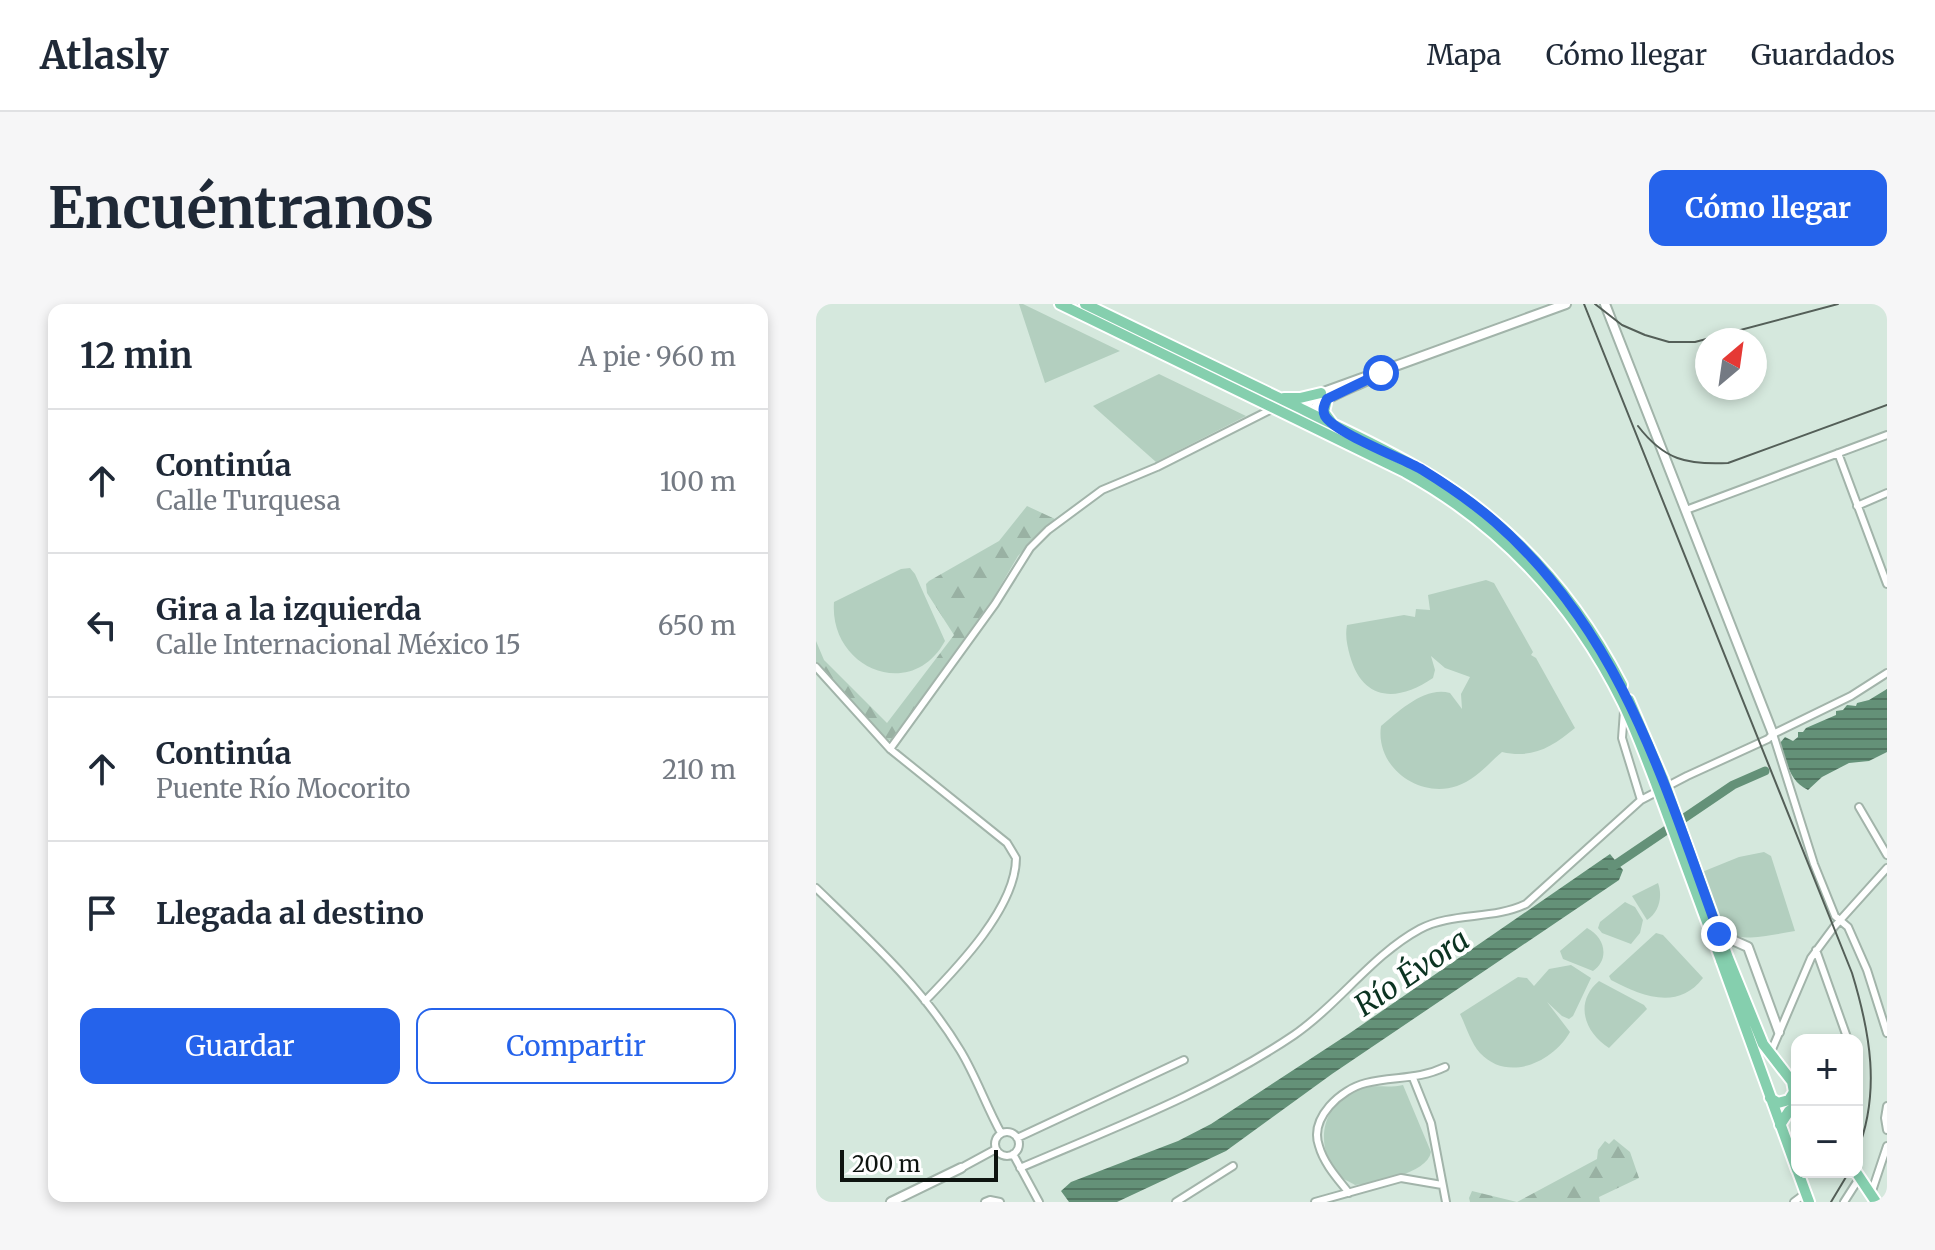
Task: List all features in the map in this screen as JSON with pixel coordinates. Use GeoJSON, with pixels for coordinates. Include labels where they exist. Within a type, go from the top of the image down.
{"type":"FeatureCollection","features":[{"type":"Feature","properties":{"kind":"main road"},"geometry":{"type":"LineString","coordinates":[[1060,304],[1303,416],[1433,488],[1501,539],[1536,574],[1597,655],[1625,707],[1659,780],[1725,959],[1760,1038],[1791,1081]]}},
{"type":"Feature","properties":{"kind":"main road"},"geometry":{"type":"LineString","coordinates":[[1085,304],[1276,403],[1324,396],[1326,417],[1340,429]]}},
{"type":"Feature","properties":{"kind":"main road"},"geometry":{"type":"LineString","coordinates":[[1303,416],[1340,429],[1416,467],[1461,495],[1505,531],[1548,573],[1584,621],[1611,665],[1719,934],[1753,1052],[1791,1153]]}},
{"type":"Feature","properties":{"kind":"main road"},"geometry":{"type":"LineString","coordinates":[[1770,1098],[1778,1103],[1791,1097]]}},
{"type":"Feature","properties":{"kind":"main road"},"geometry":{"type":"LineString","coordinates":[[1780,1125],[1791,1110]]}},
{"type":"Feature","properties":{"kind":"main road"},"geometry":{"type":"LineString","coordinates":[[1800,1178],[1807,1198]]}},
{"type":"Feature","properties":{"kind":"main road"},"geometry":{"type":"LineString","coordinates":[[1860,1178],[1873,1198]]}},
{"type":"Feature","properties":{"kind":"street"},"geometry":{"type":"LineString","coordinates":[[1303,416],[1324,396],[1566,304]]}},
{"type":"Feature","properties":{"kind":"street"},"geometry":{"type":"LineString","coordinates":[[1605,304],[1773,734],[1814,864],[1835,916],[1848,927],[1867,970],[1887,1033]]}},
{"type":"Feature","properties":{"kind":"street"},"geometry":{"type":"LineString","coordinates":[[890,749],[995,604],[1030,548],[1048,530],[1102,490],[1157,467],[1276,403]]}},
{"type":"Feature","properties":{"kind":"street"},"geometry":{"type":"LineString","coordinates":[[1686,510],[1887,435]]}},
{"type":"Feature","properties":{"kind":"street"},"geometry":{"type":"LineString","coordinates":[[1838,453],[1887,584]]}},
{"type":"Feature","properties":{"kind":"street"},"geometry":{"type":"LineString","coordinates":[[1857,506],[1887,493]]}},
{"type":"Feature","properties":{"kind":"street"},"geometry":{"type":"LineString","coordinates":[[816,667],[890,749],[1007,843],[1016,858],[1010,889],[996,915],[954,970],[925,1001]]}},
{"type":"Feature","properties":{"kind":"street"},"geometry":{"type":"LineString","coordinates":[[1020,1168],[1192,1094],[1258,1057],[1310,1022],[1388,952],[1424,927],[1507,911],[1526,904],[1641,800],[1768,739],[1851,696],[1887,673]]}},
{"type":"Feature","properties":{"kind":"street"},"geometry":{"type":"LineString","coordinates":[[1625,707],[1622,738],[1641,800]]}},
{"type":"Feature","properties":{"kind":"street"},"geometry":{"type":"LineString","coordinates":[[1859,807],[1887,855]]}},
{"type":"Feature","properties":{"kind":"street"},"geometry":{"type":"LineString","coordinates":[[1770,1054],[1805,968],[1816,950],[1887,868]]}},
{"type":"Feature","properties":{"kind":"street"},"geometry":{"type":"LineString","coordinates":[[816,888],[896,966],[925,1001],[961,1052],[1001,1133]]}},
{"type":"Feature","properties":{"kind":"street"},"geometry":{"type":"LineString","coordinates":[[1719,934],[1748,947],[1779,1032]]}},
{"type":"Feature","properties":{"kind":"street"},"geometry":{"type":"LineString","coordinates":[[1816,950],[1846,1034]]}},
{"type":"Feature","properties":{"kind":"street"},"geometry":{"type":"LineString","coordinates":[[1017,1138],[1184,1060]]}},
{"type":"Feature","properties":{"kind":"street"},"geometry":{"type":"LineString","coordinates":[[1349,1193],[1328,1166],[1319,1147],[1317,1134],[1324,1114],[1354,1087],[1413,1078],[1445,1067]]}},
{"type":"Feature","properties":{"kind":"street"},"geometry":{"type":"LineString","coordinates":[[1413,1078],[1431,1123],[1446,1202]]}},
{"type":"Feature","properties":{"kind":"street"},"geometry":{"type":"LineString","coordinates":[[1886,1129],[1887,1106]]}},
{"type":"Feature","properties":{"kind":"street"},"geometry":{"type":"LineString","coordinates":[[1011,1132],[1017,1138],[1019,1146],[1013,1154],[1003,1155],[996,1149],[995,1140],[1001,1133],[1011,1132]]}},
{"type":"Feature","properties":{"kind":"street"},"geometry":{"type":"LineString","coordinates":[[1873,1198],[1887,1146]]}},
{"type":"Feature","properties":{"kind":"street"},"geometry":{"type":"LineString","coordinates":[[891,1202],[996,1149]]}},
{"type":"Feature","properties":{"kind":"street"},"geometry":{"type":"LineString","coordinates":[[1013,1154],[1039,1202]]}},
{"type":"Feature","properties":{"kind":"street"},"geometry":{"type":"LineString","coordinates":[[1176,1202],[1233,1166]]}},
{"type":"Feature","properties":{"kind":"street"},"geometry":{"type":"LineString","coordinates":[[1315,1202],[1401,1178],[1442,1185]]}},
{"type":"Feature","properties":{"kind":"street"},"geometry":{"type":"LineString","coordinates":[[1844,1202],[1856,1178]]}},
{"type":"Feature","properties":{"kind":"street"},"geometry":{"type":"LineString","coordinates":[[1794,1202],[1807,1198]]}},
{"type":"Feature","properties":{"kind":"street"},"geometry":{"type":"LineString","coordinates":[[985,1202],[1000,1202]]}},
{"type":"Feature","properties":{"kind":"green space"},"geometry":{"type":"Polygon","coordinates":[[[1019,304],[1023,304],[1120,351],[1045,383],[1019,304]]]}},
{"type":"Feature","properties":{"kind":"green space"},"geometry":{"type":"Polygon","coordinates":[[[1159,374],[1246,416],[1156,462],[1093,406],[1159,374]]]}},
{"type":"Feature","properties":{"kind":"green space"},"geometry":{"type":"Polygon","coordinates":[[[1027,506],[1055,519],[1018,556],[992,600],[891,740],[887,741],[821,671],[816,663],[816,641],[824,660],[887,723],[954,635],[927,593],[926,584],[999,541],[1027,506]]]}},
{"type":"Feature","properties":{"kind":"green space"},"geometry":{"type":"Polygon","coordinates":[[[910,568],[945,641],[930,660],[913,670],[894,673],[875,670],[858,660],[844,645],[836,625],[834,602],[901,569],[910,568]]]}},
{"type":"Feature","properties":{"kind":"green space"},"geometry":{"type":"Polygon","coordinates":[[[1486,580],[1494,583],[1533,652],[1531,655],[1536,658],[1575,728],[1542,750],[1523,754],[1502,752],[1475,776],[1457,786],[1443,789],[1415,784],[1392,766],[1381,741],[1381,726],[1413,701],[1431,693],[1450,693],[1462,709],[1461,694],[1470,677],[1445,668],[1431,656],[1435,670],[1433,678],[1420,686],[1395,694],[1373,690],[1356,671],[1350,656],[1347,625],[1404,615],[1415,617],[1416,609],[1430,610],[1428,595],[1486,580]]]}},
{"type":"Feature","properties":{"kind":"green space"},"geometry":{"type":"Polygon","coordinates":[[[1764,852],[1771,856],[1795,931],[1739,937],[1721,925],[1702,872],[1739,857],[1764,852]]]}},
{"type":"Feature","properties":{"kind":"green space"},"geometry":{"type":"Polygon","coordinates":[[[1658,883],[1659,904],[1647,920],[1632,896],[1658,883]]]}},
{"type":"Feature","properties":{"kind":"green space"},"geometry":{"type":"Polygon","coordinates":[[[1625,902],[1635,907],[1643,920],[1640,933],[1631,944],[1602,933],[1598,928],[1600,922],[1625,902]]]}},
{"type":"Feature","properties":{"kind":"green space"},"geometry":{"type":"Polygon","coordinates":[[[1587,928],[1598,937],[1603,948],[1602,960],[1593,971],[1563,959],[1560,951],[1587,928]]]}},
{"type":"Feature","properties":{"kind":"green space"},"geometry":{"type":"Polygon","coordinates":[[[1656,933],[1663,935],[1703,978],[1682,994],[1671,997],[1647,995],[1611,980],[1609,976],[1656,933]]]}},
{"type":"Feature","properties":{"kind":"green space"},"geometry":{"type":"Polygon","coordinates":[[[1571,965],[1591,978],[1569,1019],[1547,1002],[1570,1032],[1553,1052],[1529,1065],[1516,1067],[1503,1067],[1480,1053],[1460,1014],[1518,977],[1527,978],[1534,986],[1549,969],[1571,965]]]}},
{"type":"Feature","properties":{"kind":"green space"},"geometry":{"type":"Polygon","coordinates":[[[1599,981],[1647,1009],[1609,1048],[1593,1034],[1585,1016],[1586,998],[1599,981]]]}},
{"type":"Feature","properties":{"kind":"green space"},"geometry":{"type":"Polygon","coordinates":[[[1403,1085],[1431,1152],[1427,1160],[1410,1172],[1355,1185],[1339,1175],[1326,1153],[1324,1141],[1328,1117],[1334,1106],[1354,1090],[1403,1085]]]}},
{"type":"Feature","properties":{"kind":"green space"},"geometry":{"type":"Polygon","coordinates":[[[1614,1139],[1630,1152],[1639,1178],[1599,1197],[1600,1202],[1517,1202],[1597,1159],[1598,1150],[1605,1141],[1609,1144],[1614,1139]]]}},
{"type":"Feature","properties":{"kind":"green space"},"geometry":{"type":"Polygon","coordinates":[[[1472,1191],[1517,1202],[1470,1202],[1469,1198],[1472,1191]]]}},
{"type":"Feature","properties":{"kind":"shaded area"},"geometry":{"type":"Polygon","coordinates":[[[1887,689],[1887,752],[1869,761],[1849,763],[1822,777],[1808,790],[1797,782],[1780,743],[1785,737],[1793,741],[1798,737],[1798,732],[1836,715],[1836,711],[1843,710],[1847,705],[1856,706],[1887,689]]]}},
{"type":"Feature","properties":{"kind":"shaded area","name":"Río Évora"},"geometry":{"type":"Polygon","coordinates":[[[1610,854],[1623,870],[1619,880],[1332,1074],[1226,1151],[1117,1202],[1069,1202],[1061,1191],[1071,1182],[1178,1141],[1211,1124],[1350,1033],[1610,854]]]}},
{"type":"Feature","properties":{"kind":"waterway","name":"Río Évora"},"geometry":{"type":"LineString","coordinates":[[1612,867],[1733,785],[1765,771]]}},
{"type":"Feature","properties":{"kind":"railway"},"geometry":{"type":"LineString","coordinates":[[1584,304],[1852,973],[1864,1017],[1870,1062],[1869,1107],[1863,1133]]}},
{"type":"Feature","properties":{"kind":"railway"},"geometry":{"type":"LineString","coordinates":[[1595,304],[1622,325],[1669,342],[1695,342],[1838,304]]}},
{"type":"Feature","properties":{"kind":"railway"},"geometry":{"type":"LineString","coordinates":[[1638,426],[1657,446],[1677,458],[1700,463],[1728,463],[1887,405]]}},
{"type":"Feature","properties":{"kind":"railway"},"geometry":{"type":"LineString","coordinates":[[1831,1202],[1845,1178]]}},
{"type":"Feature","properties":{"kind":"route"},"geometry":{"type":"LineString","coordinates":[[1381,373],[1327,399],[1324,407],[1326,417],[1340,429],[1416,467],[1475,505],[1528,552],[1565,594],[1603,651],[1632,706],[1663,779],[1719,934]]}}]}
